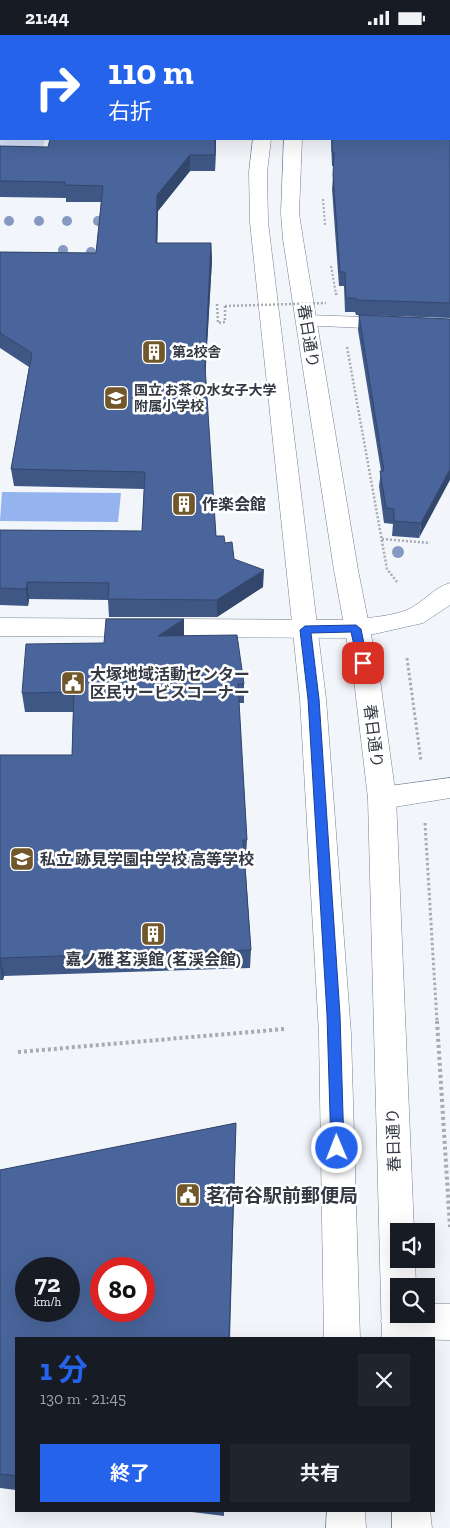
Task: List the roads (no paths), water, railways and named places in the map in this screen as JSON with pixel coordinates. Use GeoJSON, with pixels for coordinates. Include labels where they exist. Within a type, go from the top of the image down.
{"type":"FeatureCollection","features":[{"type":"Feature","properties":{"kind":"main road"},"geometry":{"type":"LineString","coordinates":[[262,140],[258,172],[260,230],[314,699],[335,1033],[342,1337]]}},
{"type":"Feature","properties":{"kind":"main road","name":"春日通り"},"geometry":{"type":"LineString","coordinates":[[293,140],[290,213],[356,629],[367,680],[382,798],[399,1330]]}},
{"type":"Feature","properties":{"kind":"main road"},"geometry":{"type":"LineString","coordinates":[[307,321],[450,326]]}},
{"type":"Feature","properties":{"kind":"main road"},"geometry":{"type":"LineString","coordinates":[[0,627],[356,629],[414,617],[443,598],[450,591]]}},
{"type":"Feature","properties":{"kind":"main road"},"geometry":{"type":"LineString","coordinates":[[382,798],[450,788]]}},
{"type":"Feature","properties":{"kind":"main road"},"geometry":{"type":"LineString","coordinates":[[399,1330],[450,1322]]}},
{"type":"Feature","properties":{"kind":"main road"},"geometry":{"type":"LineString","coordinates":[[346,1512],[346,1528]]}},
{"type":"Feature","properties":{"kind":"main road"},"geometry":{"type":"LineString","coordinates":[[411,1512],[412,1528]]}},
{"type":"Feature","properties":{"kind":"water"},"geometry":{"type":"Polygon","coordinates":[[[2,492],[121,493],[118,522],[0,521],[2,492]]]}},
{"type":"Feature","properties":{"kind":"place","name":"第2校舎"},"geometry":{"type":"Point","coordinates":[154,352]}},
{"type":"Feature","properties":{"kind":"place","name":"国立 お茶の水女子大学 附属小学校"},"geometry":{"type":"Point","coordinates":[116,398]}},
{"type":"Feature","properties":{"kind":"place","name":"作楽会館"},"geometry":{"type":"Point","coordinates":[184,504]}},
{"type":"Feature","properties":{"kind":"place","name":"大塚地域活動センター 区民サービスコーナー"},"geometry":{"type":"Point","coordinates":[73,683]}},
{"type":"Feature","properties":{"kind":"place","name":"私立 跡見学園中学校 高等学校"},"geometry":{"type":"Point","coordinates":[22,859]}},
{"type":"Feature","properties":{"kind":"place","name":"嘉ノ雅 茗渓館 (茗渓会館)"},"geometry":{"type":"Point","coordinates":[153,934]}},
{"type":"Feature","properties":{"kind":"place","name":"茗荷谷駅前郵便局"},"geometry":{"type":"Point","coordinates":[188,1195]}}]}
